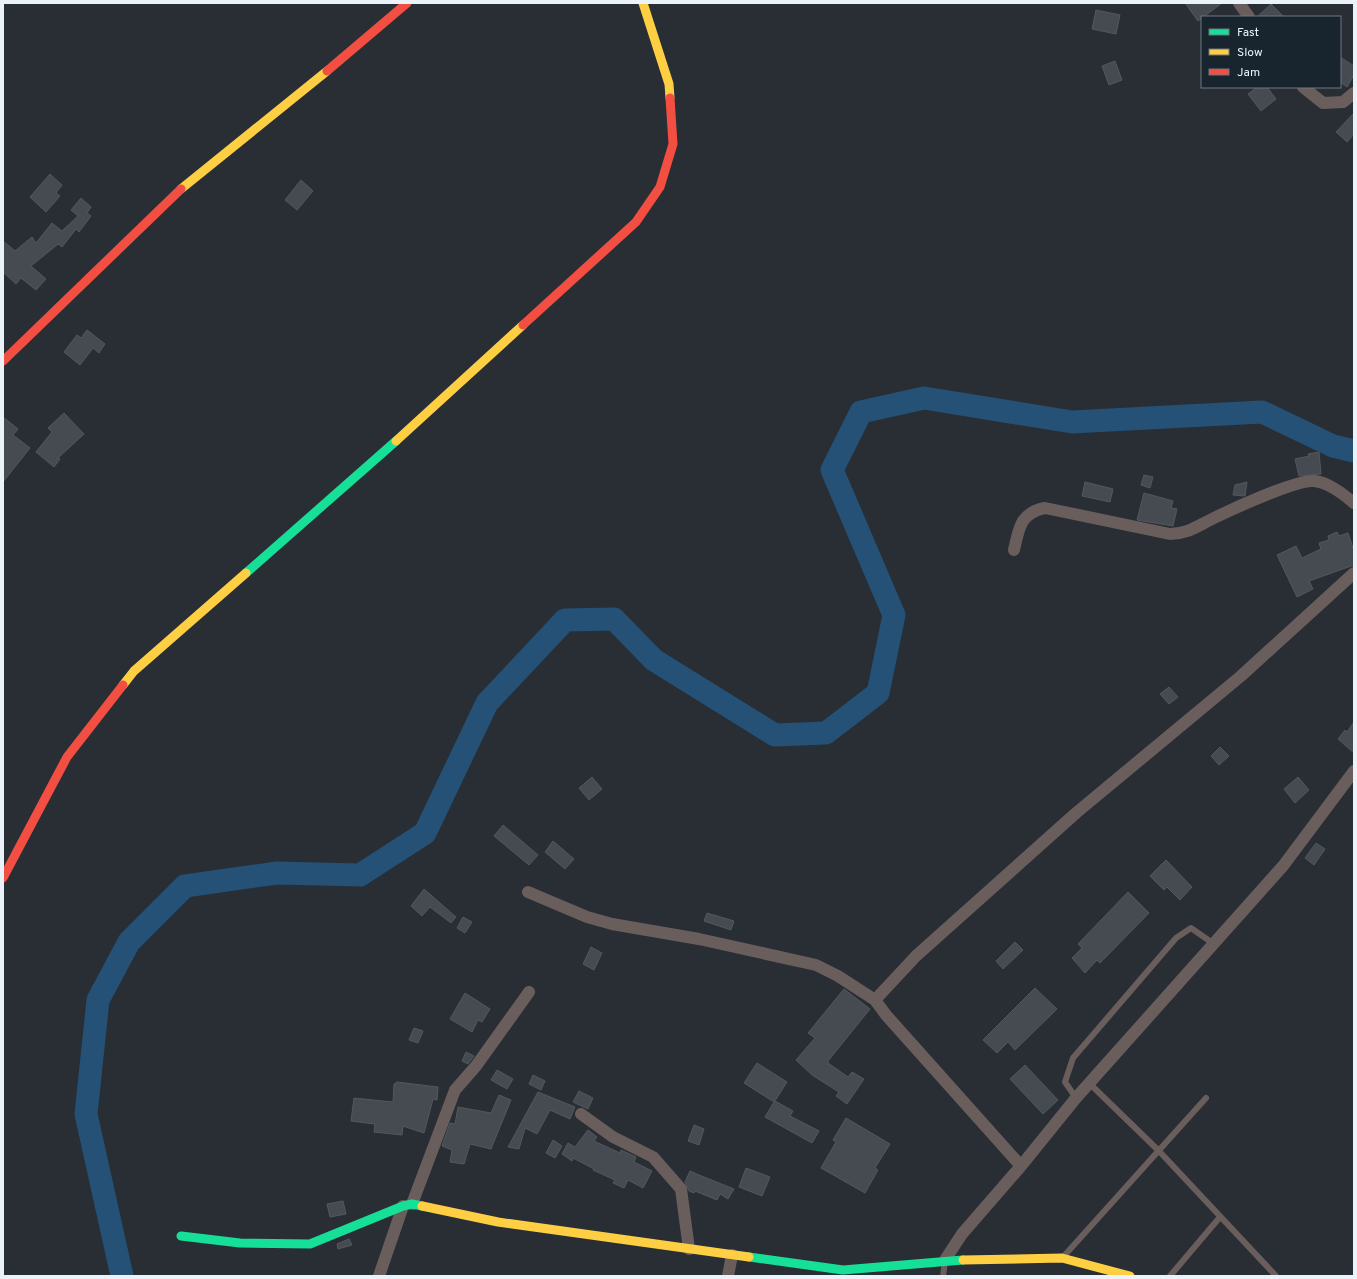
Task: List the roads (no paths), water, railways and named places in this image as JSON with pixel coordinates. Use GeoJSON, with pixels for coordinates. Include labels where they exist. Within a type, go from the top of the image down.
{"type":"FeatureCollection","features":[{"type":"Feature","properties":{"kind":"main road"},"geometry":{"type":"LineString","coordinates":[[3,361],[180,190],[367,38],[407,3]]}},
{"type":"Feature","properties":{"kind":"main road"},"geometry":{"type":"LineString","coordinates":[[3,878],[68,756],[134,672],[376,460],[636,222],[660,187],[673,144],[669,84],[642,3]]}},
{"type":"Feature","properties":{"kind":"main road"},"geometry":{"type":"LineString","coordinates":[[181,1236],[240,1243],[310,1244],[408,1205],[498,1222],[843,1270],[945,1260],[1062,1258],[1099,1272],[1130,1276]]}},
{"type":"Feature","properties":{"kind":"street"},"geometry":{"type":"LineString","coordinates":[[1239,3],[1248,16]]}},
{"type":"Feature","properties":{"kind":"street"},"geometry":{"type":"LineString","coordinates":[[1304,88],[1323,103],[1343,102],[1354,93]]}},
{"type":"Feature","properties":{"kind":"street"},"geometry":{"type":"LineString","coordinates":[[1014,550],[1018,531],[1026,516],[1034,511],[1045,508],[1170,534],[1180,534],[1236,508],[1303,482],[1312,480],[1340,492],[1354,503]]}},
{"type":"Feature","properties":{"kind":"street"},"geometry":{"type":"LineString","coordinates":[[875,1000],[916,956],[1076,813],[1241,676],[1354,573]]}},
{"type":"Feature","properties":{"kind":"street"},"geometry":{"type":"LineString","coordinates":[[945,1260],[962,1234],[1021,1166],[1076,1098],[1283,866],[1354,771]]}},
{"type":"Feature","properties":{"kind":"street"},"geometry":{"type":"LineString","coordinates":[[528,892],[587,917],[612,924],[699,939],[816,965],[838,976],[875,1000],[1021,1166]]}},
{"type":"Feature","properties":{"kind":"street"},"geometry":{"type":"LineString","coordinates":[[379,1276],[455,1090],[476,1066],[529,992]]}},
{"type":"Feature","properties":{"kind":"street"},"geometry":{"type":"LineString","coordinates":[[580,1114],[613,1137],[653,1157],[681,1190],[689,1249]]}},
{"type":"Feature","properties":{"kind":"street"},"geometry":{"type":"LineString","coordinates":[[728,1276],[732,1255]]}},
{"type":"Feature","properties":{"kind":"lane"},"geometry":{"type":"LineString","coordinates":[[1076,1098],[1065,1082],[1073,1058],[1176,938],[1191,928],[1214,944]]}},
{"type":"Feature","properties":{"kind":"lane"},"geometry":{"type":"LineString","coordinates":[[1089,1083],[1159,1151],[1276,1276]]}},
{"type":"Feature","properties":{"kind":"lane"},"geometry":{"type":"LineString","coordinates":[[1062,1258],[1206,1098]]}},
{"type":"Feature","properties":{"kind":"lane"},"geometry":{"type":"LineString","coordinates":[[1170,1276],[1220,1217]]}},
{"type":"Feature","properties":{"kind":"lane"},"geometry":{"type":"LineString","coordinates":[[943,1276],[945,1260]]}},
{"type":"Feature","properties":{"kind":"waterway"},"geometry":{"type":"LineString","coordinates":[[122,1276],[86,1114],[98,1000],[129,942],[185,886],[277,873],[360,875],[425,833],[487,703],[565,620],[614,619],[654,660],[775,735],[826,733],[878,693],[894,615],[832,470],[861,412],[924,398],[1072,422],[1262,412],[1333,446],[1354,451]]}}]}
